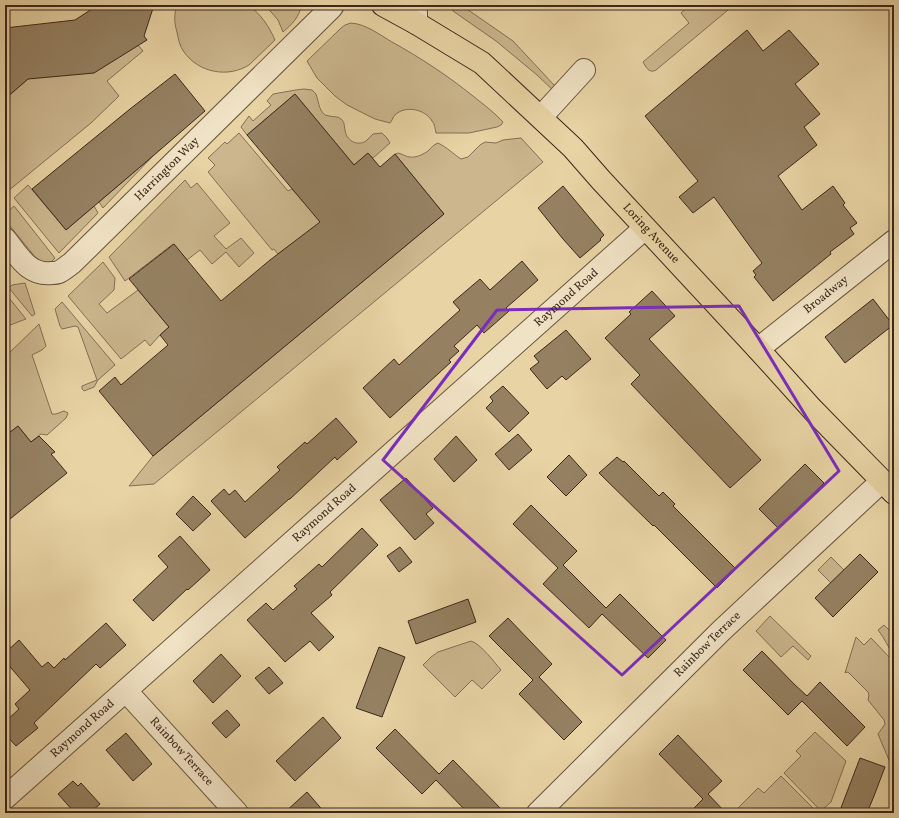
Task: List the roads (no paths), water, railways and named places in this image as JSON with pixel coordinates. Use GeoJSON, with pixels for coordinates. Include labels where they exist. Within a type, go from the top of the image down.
{"type":"FeatureCollection","features":[{"type":"Feature","properties":{"kind":"highway","name":"Loring Avenue"},"geometry":{"type":"LineString","coordinates":[[383,5],[416,14],[482,63],[573,148],[758,348],[813,410],[888,487]]}},
{"type":"Feature","properties":{"kind":"street","name":"Harrington Way"},"geometry":{"type":"LineString","coordinates":[[5,238],[23,262],[38,273],[48,274],[59,272],[67,267],[329,10]]}},
{"type":"Feature","properties":{"kind":"street"},"geometry":{"type":"LineString","coordinates":[[541,118],[584,70]]}},
{"type":"Feature","properties":{"kind":"street","name":"Raymond Road"},"geometry":{"type":"LineString","coordinates":[[5,798],[646,228]]}},
{"type":"Feature","properties":{"kind":"street","name":"Broadway"},"geometry":{"type":"LineString","coordinates":[[758,348],[894,241]]}},
{"type":"Feature","properties":{"kind":"street","name":"Rainbow Terrace"},"geometry":{"type":"LineString","coordinates":[[538,813],[722,630],[888,487]]}},
{"type":"Feature","properties":{"kind":"street","name":"Rainbow Terrace"},"geometry":{"type":"LineString","coordinates":[[126,691],[237,813]]}}]}
